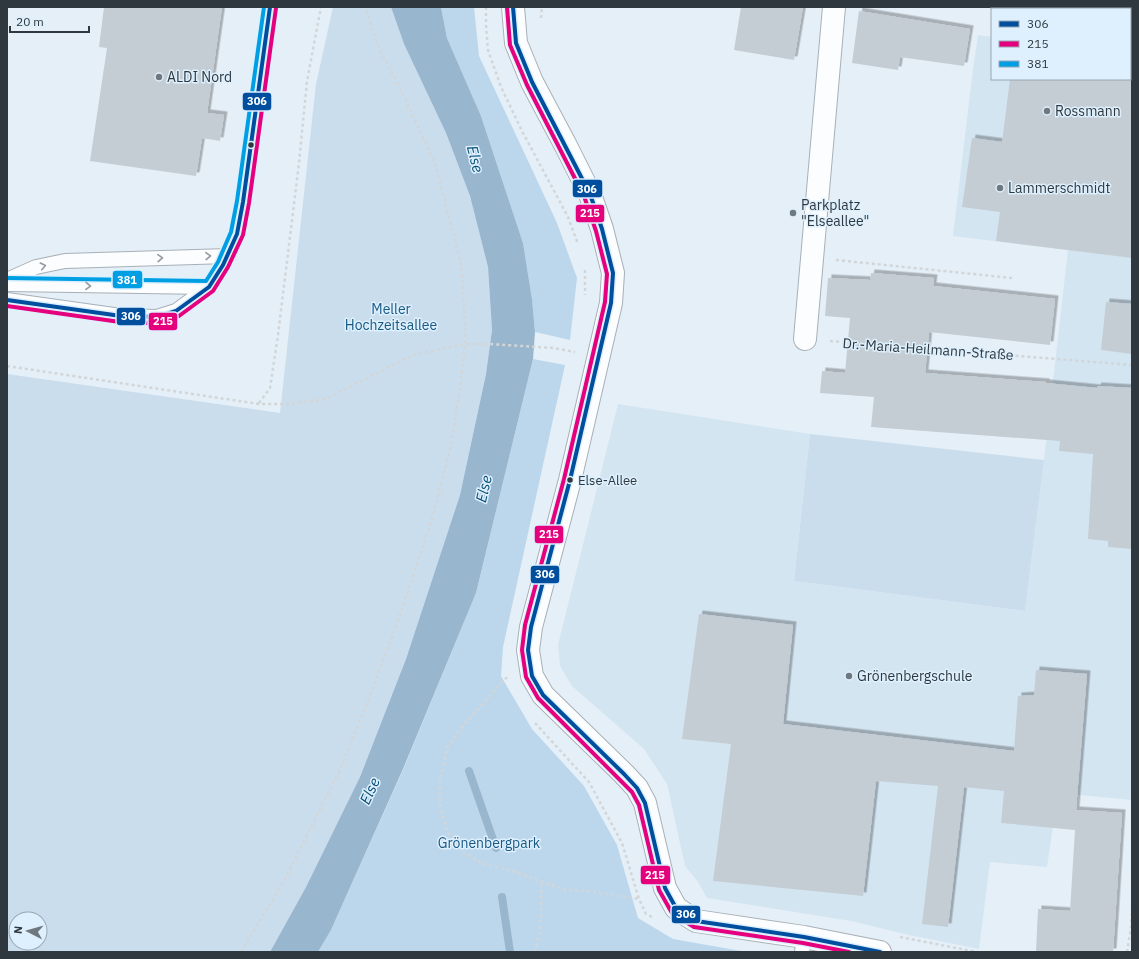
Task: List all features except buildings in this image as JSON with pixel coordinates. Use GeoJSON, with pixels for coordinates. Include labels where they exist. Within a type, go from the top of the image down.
{"type":"FeatureCollection","features":[{"type":"Feature","properties":{"kind":"street"},"geometry":{"type":"LineString","coordinates":[[513,7],[516,44],[532,82],[590,194],[602,230],[613,273],[611,304],[570,480],[531,627],[528,650],[532,676],[542,695],[637,788],[645,803],[665,888],[676,908],[696,921],[803,944],[880,952]]}},
{"type":"Feature","properties":{"kind":"street"},"geometry":{"type":"LineString","coordinates":[[805,339],[834,7]]}},
{"type":"Feature","properties":{"kind":"lane"},"geometry":{"type":"LineString","coordinates":[[7,300],[121,316],[157,317],[176,311],[209,287],[228,256],[237,234],[270,7]]}},
{"type":"Feature","properties":{"kind":"lane"},"geometry":{"type":"LineString","coordinates":[[7,280],[36,267],[65,261],[228,256]]}},
{"type":"Feature","properties":{"kind":"lane"},"geometry":{"type":"LineString","coordinates":[[7,284],[128,287],[209,287]]}},
{"type":"Feature","properties":{"kind":"path"},"geometry":{"type":"LineString","coordinates":[[259,404],[270,388],[295,194],[307,81],[321,7]]}},
{"type":"Feature","properties":{"kind":"path"},"geometry":{"type":"LineString","coordinates":[[241,952],[284,881],[342,765],[372,690],[392,637],[434,512],[451,446],[459,395],[465,344],[461,263],[435,164],[402,92],[378,46],[365,7]]}},
{"type":"Feature","properties":{"kind":"path"},"geometry":{"type":"LineString","coordinates":[[540,22],[542,7]]}},
{"type":"Feature","properties":{"kind":"path"},"geometry":{"type":"LineString","coordinates":[[812,258],[1012,278]]}},
{"type":"Feature","properties":{"kind":"path","name":"Dr.-Maria-Heilmann-Straße"},"geometry":{"type":"LineString","coordinates":[[805,339],[1132,365]]}},
{"type":"Feature","properties":{"kind":"path"},"geometry":{"type":"LineString","coordinates":[[7,366],[259,404],[291,404],[325,399],[413,355],[465,344],[554,348]]}},
{"type":"Feature","properties":{"kind":"path"},"geometry":{"type":"LineString","coordinates":[[507,677],[468,720],[448,746],[440,779],[440,807],[448,833],[464,853],[483,864],[510,870],[565,890],[587,890],[639,899]]}},
{"type":"Feature","properties":{"kind":"path"},"geometry":{"type":"LineString","coordinates":[[534,952],[538,942],[542,908],[541,881]]}},
{"type":"Feature","properties":{"kind":"path"},"geometry":{"type":"LineString","coordinates":[[1127,952],[1132,908]]}},
{"type":"Feature","properties":{"kind":"path"},"geometry":{"type":"LineString","coordinates":[[896,936],[977,952]]}},
{"type":"Feature","properties":{"kind":"shaded area","name":"Grönenbergschule"},"geometry":{"type":"Polygon","coordinates":[[[978,35],[991,37],[991,80],[1131,80],[1132,53],[1132,800],[1058,793],[1047,867],[990,862],[979,949],[909,935],[851,921],[707,898],[698,882],[685,866],[667,784],[644,749],[572,686],[560,666],[558,645],[618,404],[810,434],[794,581],[1025,611],[1068,250],[953,236],[978,35]]]}},
{"type":"Feature","properties":{"kind":"green space","name":"Meller Hochzeitsallee"},"geometry":{"type":"Polygon","coordinates":[[[333,7],[391,7],[404,44],[446,133],[470,196],[488,267],[492,330],[486,374],[460,495],[406,659],[360,777],[306,887],[270,952],[7,952],[7,374],[280,413],[316,84],[333,7]]]}},
{"type":"Feature","properties":{"kind":"green space"},"geometry":{"type":"Polygon","coordinates":[[[441,7],[474,7],[479,56],[557,223],[577,278],[570,340],[535,332],[532,299],[523,243],[481,116],[447,38],[441,7]]]}},
{"type":"Feature","properties":{"kind":"green space","name":"Grönenbergpark"},"geometry":{"type":"Polygon","coordinates":[[[533,359],[565,365],[503,647],[501,676],[532,729],[584,786],[617,845],[638,918],[673,939],[747,952],[318,952],[331,930],[403,770],[476,593],[533,359]]]}},
{"type":"Feature","properties":{"kind":"green space"},"geometry":{"type":"Polygon","coordinates":[[[810,434],[1044,460],[1025,611],[794,581],[810,434]]]}},
{"type":"Feature","properties":{"kind":"water","name":"Else"},"geometry":{"type":"Polygon","coordinates":[[[391,7],[441,7],[447,38],[481,116],[523,243],[532,299],[535,332],[533,359],[476,593],[403,769],[331,930],[318,952],[270,952],[306,887],[360,777],[406,659],[460,495],[486,374],[492,330],[488,267],[470,196],[446,133],[404,44],[391,7]]]}},
{"type":"Feature","properties":{"kind":"waterway"},"geometry":{"type":"LineString","coordinates":[[469,771],[496,848]]}},
{"type":"Feature","properties":{"kind":"waterway"},"geometry":{"type":"LineString","coordinates":[[502,897],[510,952]]}},
{"type":"Feature","properties":{"kind":"transit line","name":"381"},"geometry":{"type":"LineString","coordinates":[[7,278],[206,281],[218,262],[231,232],[237,201],[264,7]]}},
{"type":"Feature","properties":{"kind":"transit line","name":"306"},"geometry":{"type":"LineString","coordinates":[[7,300],[121,316],[157,317],[176,311],[209,287],[223,265],[237,234],[243,202],[270,7]]}},
{"type":"Feature","properties":{"kind":"transit line","name":"215"},"geometry":{"type":"LineString","coordinates":[[507,7],[510,45],[527,85],[584,196],[596,231],[607,274],[605,302],[564,479],[525,625],[522,650],[526,677],[538,698],[632,792],[639,805],[659,890],[672,913],[694,927],[803,943],[849,952]]}},
{"type":"Feature","properties":{"kind":"transit line","name":"306"},"geometry":{"type":"LineString","coordinates":[[513,7],[516,43],[532,82],[590,194],[602,229],[613,273],[611,303],[570,480],[531,627],[528,650],[532,676],[543,695],[637,788],[645,803],[665,888],[676,908],[696,921],[804,937],[880,952]]}},
{"type":"Feature","properties":{"kind":"transit line","name":"215"},"geometry":{"type":"LineString","coordinates":[[7,306],[120,322],[158,323],[179,316],[213,291],[228,267],[243,235],[249,203],[276,8]]}},
{"type":"Feature","properties":{"kind":"place","name":"ALDI Nord"},"geometry":{"type":"Point","coordinates":[159,77]}},
{"type":"Feature","properties":{"kind":"place","name":"Rossmann"},"geometry":{"type":"Point","coordinates":[1047,111]}},
{"type":"Feature","properties":{"kind":"place","name":"Lammerschmidt"},"geometry":{"type":"Point","coordinates":[1000,188]}},
{"type":"Feature","properties":{"kind":"place","name":"Parkplatz \"Elseallee\""},"geometry":{"type":"Point","coordinates":[793,213]}},
{"type":"Feature","properties":{"kind":"place","name":"Else-Allee"},"geometry":{"type":"Point","coordinates":[570,480]}},
{"type":"Feature","properties":{"kind":"place","name":"Grönenbergschule"},"geometry":{"type":"Point","coordinates":[849,676]}}]}
